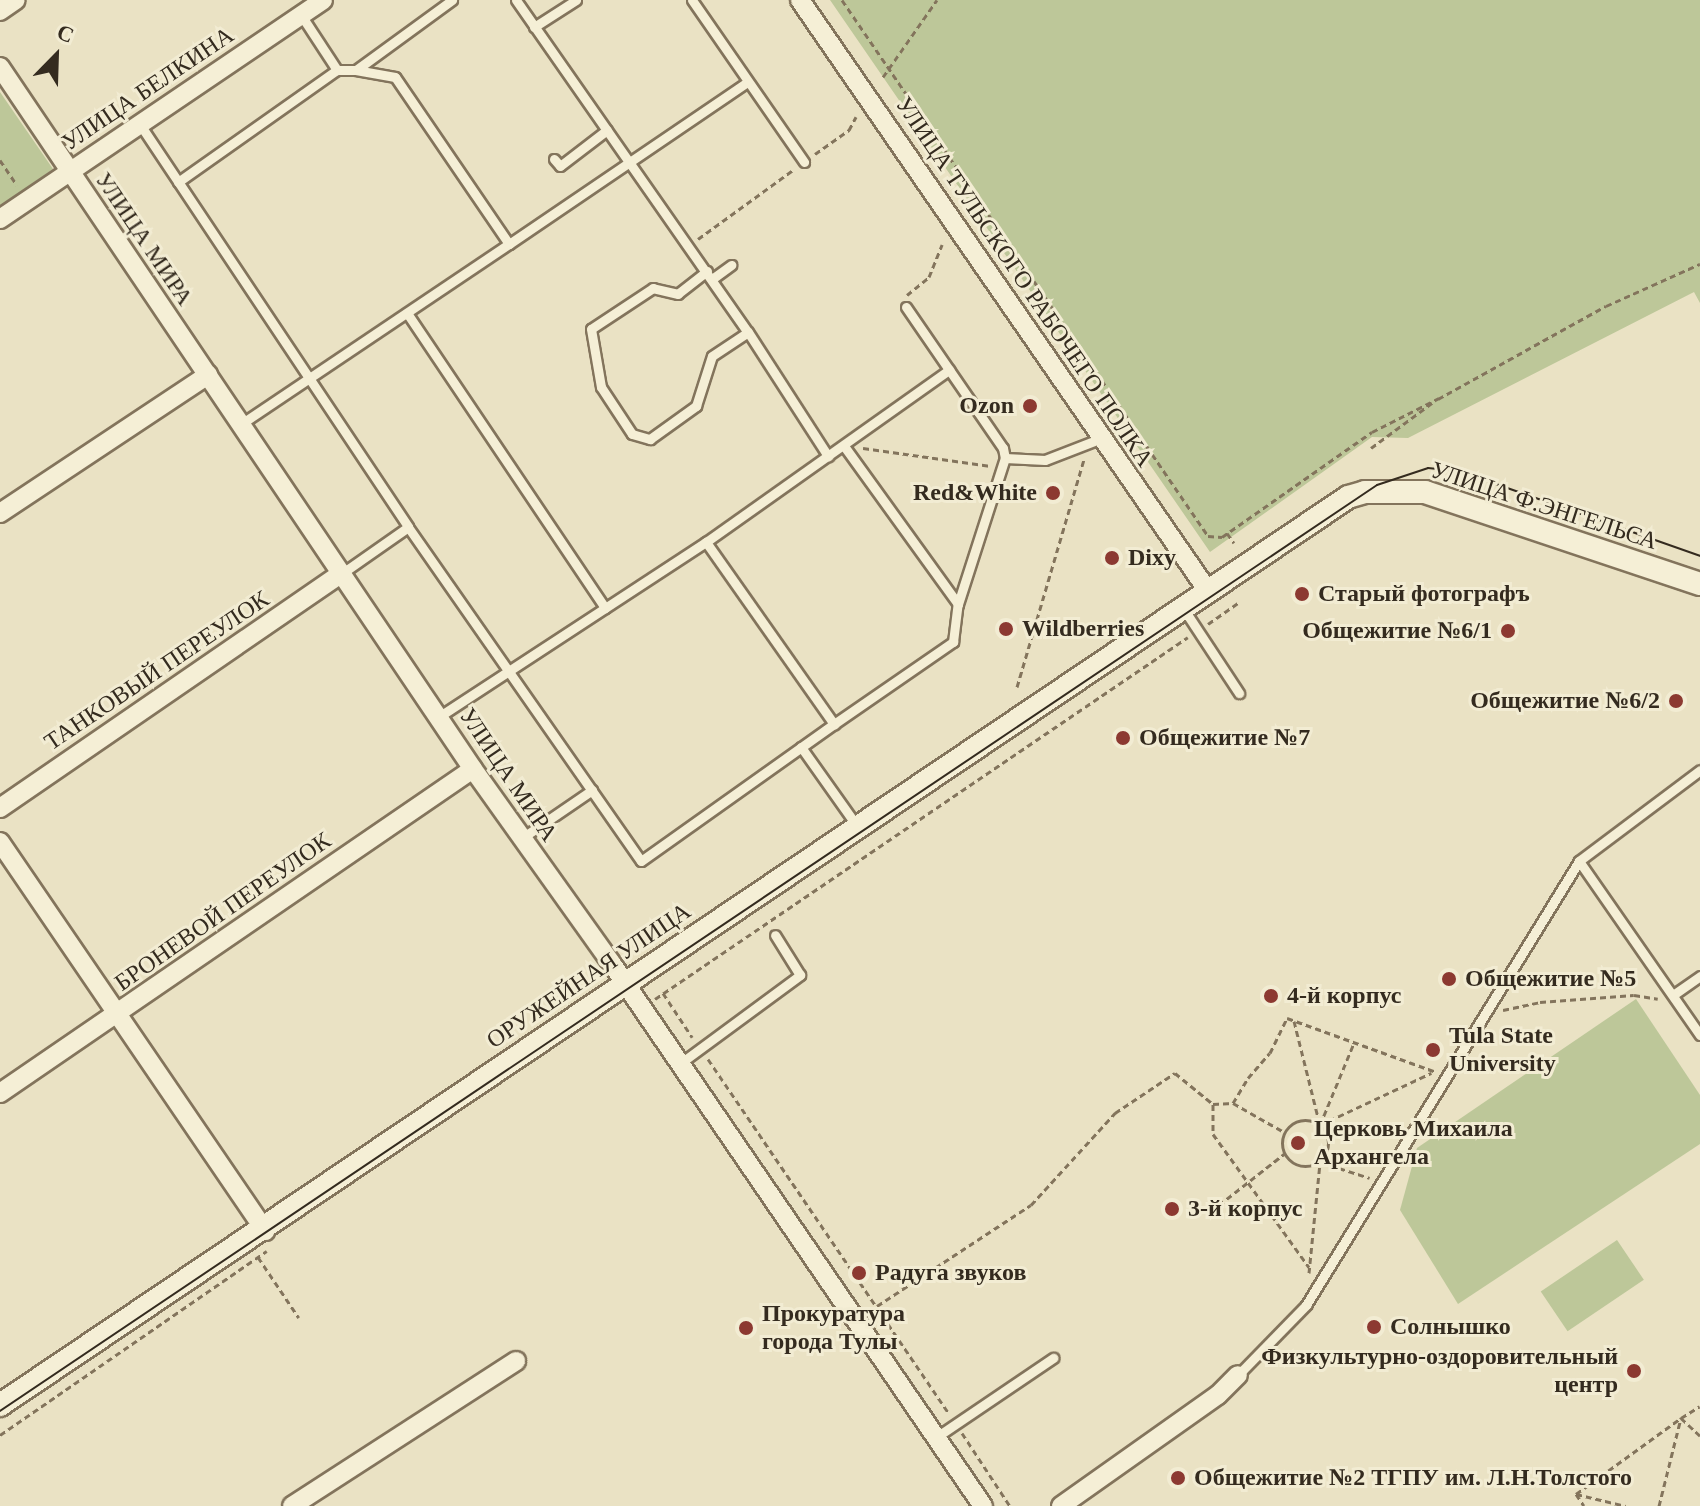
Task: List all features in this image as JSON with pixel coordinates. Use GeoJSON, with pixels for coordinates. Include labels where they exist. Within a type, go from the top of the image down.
{"type":"FeatureCollection","features":[{"type":"Feature","properties":{"kind":"street"},"geometry":{"type":"LineString","coordinates":[[0,11],[16,0]]}},
{"type":"Feature","properties":{"kind":"street","name":"УЛИЦА БЕЛКИНА"},"geometry":{"type":"LineString","coordinates":[[0,219],[323,0]]}},
{"type":"Feature","properties":{"kind":"street","name":"УЛИЦА ТУЛЬСКОГО РАБОЧЕГО ПОЛКА"},"geometry":{"type":"LineString","coordinates":[[800,0],[1208,591]]}},
{"type":"Feature","properties":{"kind":"street","name":"УЛИЦА МИРА"},"geometry":{"type":"LineString","coordinates":[[0,67],[473,769],[983,1506]]}},
{"type":"Feature","properties":{"kind":"street"},"geometry":{"type":"LineString","coordinates":[[0,513],[208,375]]}},
{"type":"Feature","properties":{"kind":"street","name":"УЛИЦА Ф.ЭНГЕЛЬСА"},"geometry":{"type":"LineString","coordinates":[[1208,591],[1348,497],[1387,491],[1425,492],[1700,584]]}},
{"type":"Feature","properties":{"kind":"street","name":"ТАНКОВЫЙ ПЕРЕУЛОК"},"geometry":{"type":"LineString","coordinates":[[0,808],[341,574]]}},
{"type":"Feature","properties":{"kind":"street","name":"ОРУЖЕЙНАЯ УЛИЦА"},"geometry":{"type":"LineString","coordinates":[[0,1405],[266,1235],[624,983],[1208,591]]}},
{"type":"Feature","properties":{"kind":"street","name":"БРОНЕВОЙ ПЕРЕУЛОК"},"geometry":{"type":"LineString","coordinates":[[0,1093],[473,769]]}},
{"type":"Feature","properties":{"kind":"street"},"geometry":{"type":"LineString","coordinates":[[0,842],[119,1013],[266,1235]]}},
{"type":"Feature","properties":{"kind":"street"},"geometry":{"type":"LineString","coordinates":[[292,1506],[516,1361]]}},
{"type":"Feature","properties":{"kind":"street"},"geometry":{"type":"LineString","coordinates":[[1061,1506],[1218,1395],[1238,1375]]}},
{"type":"Feature","properties":{"kind":"lane"},"geometry":{"type":"LineString","coordinates":[[356,70],[452,0]]}},
{"type":"Feature","properties":{"kind":"lane"},"geometry":{"type":"LineString","coordinates":[[516,0],[710,275],[828,456]]}},
{"type":"Feature","properties":{"kind":"lane"},"geometry":{"type":"LineString","coordinates":[[534,27],[576,0]]}},
{"type":"Feature","properties":{"kind":"lane"},"geometry":{"type":"LineString","coordinates":[[692,0],[804,162]]}},
{"type":"Feature","properties":{"kind":"lane"},"geometry":{"type":"LineString","coordinates":[[301,15],[337,70]]}},
{"type":"Feature","properties":{"kind":"lane"},"geometry":{"type":"LineString","coordinates":[[178,182],[337,70],[395,77],[509,244]]}},
{"type":"Feature","properties":{"kind":"lane"},"geometry":{"type":"LineString","coordinates":[[241,424],[631,164],[747,82]]}},
{"type":"Feature","properties":{"kind":"lane"},"geometry":{"type":"LineString","coordinates":[[139,123],[408,527],[510,669],[641,861],[953,642],[958,604],[1004,462],[1003,448],[906,307]]}},
{"type":"Feature","properties":{"kind":"lane"},"geometry":{"type":"LineString","coordinates":[[554,159],[560,166],[607,130]]}},
{"type":"Feature","properties":{"kind":"lane"},"geometry":{"type":"LineString","coordinates":[[731,265],[678,294],[653,288],[591,329],[601,387],[632,434],[650,439],[696,406],[712,356],[748,332]]}},
{"type":"Feature","properties":{"kind":"lane"},"geometry":{"type":"LineString","coordinates":[[407,313],[605,608]]}},
{"type":"Feature","properties":{"kind":"lane"},"geometry":{"type":"LineString","coordinates":[[440,716],[706,542],[949,370]]}},
{"type":"Feature","properties":{"kind":"lane"},"geometry":{"type":"LineString","coordinates":[[1004,462],[1045,460],[1102,438]]}},
{"type":"Feature","properties":{"kind":"lane"},"geometry":{"type":"LineString","coordinates":[[844,446],[958,604]]}},
{"type":"Feature","properties":{"kind":"lane"},"geometry":{"type":"LineString","coordinates":[[341,574],[408,527]]}},
{"type":"Feature","properties":{"kind":"lane"},"geometry":{"type":"LineString","coordinates":[[706,542],[834,724]]}},
{"type":"Feature","properties":{"kind":"lane"},"geometry":{"type":"LineString","coordinates":[[1183,608],[1239,693]]}},
{"type":"Feature","properties":{"kind":"lane"},"geometry":{"type":"LineString","coordinates":[[801,747],[858,827]]}},
{"type":"Feature","properties":{"kind":"lane"},"geometry":{"type":"LineString","coordinates":[[1238,1375],[1306,1305],[1579,861],[1700,770]]}},
{"type":"Feature","properties":{"kind":"lane"},"geometry":{"type":"LineString","coordinates":[[522,839],[592,790]]}},
{"type":"Feature","properties":{"kind":"lane"},"geometry":{"type":"LineString","coordinates":[[1579,861],[1700,1035]]}},
{"type":"Feature","properties":{"kind":"lane"},"geometry":{"type":"LineString","coordinates":[[678,1065],[800,975],[775,935]]}},
{"type":"Feature","properties":{"kind":"lane"},"geometry":{"type":"LineString","coordinates":[[1676,999],[1700,976]]}},
{"type":"Feature","properties":{"kind":"lane"},"geometry":{"type":"LineString","coordinates":[[935,1438],[1053,1358]]}},
{"type":"Feature","properties":{"kind":"path"},"geometry":{"type":"LineString","coordinates":[[842,0],[1208,536],[1214,538],[1227,533],[1372,432],[1606,306],[1700,264]]}},
{"type":"Feature","properties":{"kind":"path"},"geometry":{"type":"LineString","coordinates":[[883,77],[937,0]]}},
{"type":"Feature","properties":{"kind":"path"},"geometry":{"type":"LineString","coordinates":[[688,246],[849,130],[856,117]]}},
{"type":"Feature","properties":{"kind":"path"},"geometry":{"type":"LineString","coordinates":[[0,160],[21,192]]}},
{"type":"Feature","properties":{"kind":"path"},"geometry":{"type":"LineString","coordinates":[[906,307],[908,292],[929,277],[942,244]]}},
{"type":"Feature","properties":{"kind":"path"},"geometry":{"type":"LineString","coordinates":[[1371,448],[1439,398]]}},
{"type":"Feature","properties":{"kind":"path"},"geometry":{"type":"LineString","coordinates":[[844,446],[1004,462]]}},
{"type":"Feature","properties":{"kind":"path"},"geometry":{"type":"LineString","coordinates":[[1017,687],[1085,456]]}},
{"type":"Feature","properties":{"kind":"path"},"geometry":{"type":"LineString","coordinates":[[1227,533],[1234,543]]}},
{"type":"Feature","properties":{"kind":"path"},"geometry":{"type":"LineString","coordinates":[[1010,1506],[663,993],[1238,603]]}},
{"type":"Feature","properties":{"kind":"path"},"geometry":{"type":"LineString","coordinates":[[1485,1014],[1540,1002],[1634,995],[1676,999]]}},
{"type":"Feature","properties":{"kind":"path"},"geometry":{"type":"LineString","coordinates":[[1233,1103],[1248,1078],[1270,1053],[1287,1018],[1435,1072],[1320,1125],[1300,1120],[1284,1132]]}},
{"type":"Feature","properties":{"kind":"path"},"geometry":{"type":"LineString","coordinates":[[1294,1021],[1320,1125],[1329,1144],[1320,1162],[1306,1305]]}},
{"type":"Feature","properties":{"kind":"path"},"geometry":{"type":"LineString","coordinates":[[1320,1125],[1354,1043]]}},
{"type":"Feature","properties":{"kind":"path"},"geometry":{"type":"LineString","coordinates":[[877,1306],[1031,1205],[1115,1113],[1175,1073],[1213,1104],[1233,1103],[1284,1132]]}},
{"type":"Feature","properties":{"kind":"path"},"geometry":{"type":"LineString","coordinates":[[1213,1104],[1213,1134],[1309,1267]]}},
{"type":"Feature","properties":{"kind":"path"},"geometry":{"type":"LineString","coordinates":[[1284,1132],[1284,1154]]}},
{"type":"Feature","properties":{"kind":"path"},"geometry":{"type":"LineString","coordinates":[[1284,1154],[1300,1166],[1320,1162],[1380,1184]]}},
{"type":"Feature","properties":{"kind":"path"},"geometry":{"type":"LineString","coordinates":[[1219,1205],[1284,1154]]}},
{"type":"Feature","properties":{"kind":"path"},"geometry":{"type":"LineString","coordinates":[[0,1435],[258,1257],[266,1235]]}},
{"type":"Feature","properties":{"kind":"path"},"geometry":{"type":"LineString","coordinates":[[258,1257],[299,1318]]}},
{"type":"Feature","properties":{"kind":"path"},"geometry":{"type":"LineString","coordinates":[[1576,1494],[1700,1406]]}},
{"type":"Feature","properties":{"kind":"path"},"geometry":{"type":"LineString","coordinates":[[1681,1418],[1700,1436]]}},
{"type":"Feature","properties":{"kind":"path"},"geometry":{"type":"LineString","coordinates":[[1659,1506],[1681,1418]]}},
{"type":"Feature","properties":{"kind":"path"},"geometry":{"type":"LineString","coordinates":[[1576,1494],[1584,1506]]}},
{"type":"Feature","properties":{"kind":"path"},"geometry":{"type":"LineString","coordinates":[[1576,1494],[1626,1506]]}},
{"type":"Feature","properties":{"kind":"green space"},"geometry":{"type":"Polygon","coordinates":[[[830,0],[1700,0],[1700,303],[1694,292],[1408,438],[1372,437],[1210,552],[830,0]]]}},
{"type":"Feature","properties":{"kind":"green space"},"geometry":{"type":"Polygon","coordinates":[[[0,92],[53,169],[0,206],[0,92]]]}},
{"type":"Feature","properties":{"kind":"green space"},"geometry":{"type":"Polygon","coordinates":[[[1636,999],[1700,1095],[1700,1144],[1458,1304],[1400,1210],[1417,1148],[1636,999]]]}},
{"type":"Feature","properties":{"kind":"green space"},"geometry":{"type":"Polygon","coordinates":[[[1617,1240],[1644,1280],[1568,1331],[1541,1291],[1617,1240]]]}},
{"type":"Feature","properties":{"kind":"tram line"},"geometry":{"type":"LineString","coordinates":[[0,1411],[1377,485],[1428,468],[1459,471],[1700,556]]}},
{"type":"Feature","properties":{"kind":"place","name":"Ozon"},"geometry":{"type":"Point","coordinates":[1030,406]}},
{"type":"Feature","properties":{"kind":"place","name":"Red&White"},"geometry":{"type":"Point","coordinates":[1053,493]}},
{"type":"Feature","properties":{"kind":"place","name":"Dixy"},"geometry":{"type":"Point","coordinates":[1112,558]}},
{"type":"Feature","properties":{"kind":"place","name":"Старый фотографъ"},"geometry":{"type":"Point","coordinates":[1302,594]}},
{"type":"Feature","properties":{"kind":"place","name":"Wildberries"},"geometry":{"type":"Point","coordinates":[1006,629]}},
{"type":"Feature","properties":{"kind":"place","name":"Общежитие №6/1"},"geometry":{"type":"Point","coordinates":[1508,631]}},
{"type":"Feature","properties":{"kind":"place","name":"Общежитие №6/2"},"geometry":{"type":"Point","coordinates":[1676,701]}},
{"type":"Feature","properties":{"kind":"place","name":"Общежитие №7"},"geometry":{"type":"Point","coordinates":[1123,738]}},
{"type":"Feature","properties":{"kind":"place","name":"Общежитие №5"},"geometry":{"type":"Point","coordinates":[1449,979]}},
{"type":"Feature","properties":{"kind":"place","name":"4-й корпус"},"geometry":{"type":"Point","coordinates":[1271,996]}},
{"type":"Feature","properties":{"kind":"place","name":"Tula State University"},"geometry":{"type":"Point","coordinates":[1433,1050]}},
{"type":"Feature","properties":{"kind":"place","name":"Церковь Михаила Архангела"},"geometry":{"type":"Point","coordinates":[1298,1143]}},
{"type":"Feature","properties":{"kind":"place","name":"3-й корпус"},"geometry":{"type":"Point","coordinates":[1172,1209]}},
{"type":"Feature","properties":{"kind":"place","name":"Радуга звуков"},"geometry":{"type":"Point","coordinates":[859,1273]}},
{"type":"Feature","properties":{"kind":"place","name":"Солнышко"},"geometry":{"type":"Point","coordinates":[1374,1327]}},
{"type":"Feature","properties":{"kind":"place","name":"Прокуратура города Тулы"},"geometry":{"type":"Point","coordinates":[746,1328]}},
{"type":"Feature","properties":{"kind":"place","name":"Физкультурно-оздоровительный центр"},"geometry":{"type":"Point","coordinates":[1634,1371]}},
{"type":"Feature","properties":{"kind":"place","name":"Общежитие №2 ТГПУ им. Л.Н.Толстого"},"geometry":{"type":"Point","coordinates":[1178,1478]}}]}
